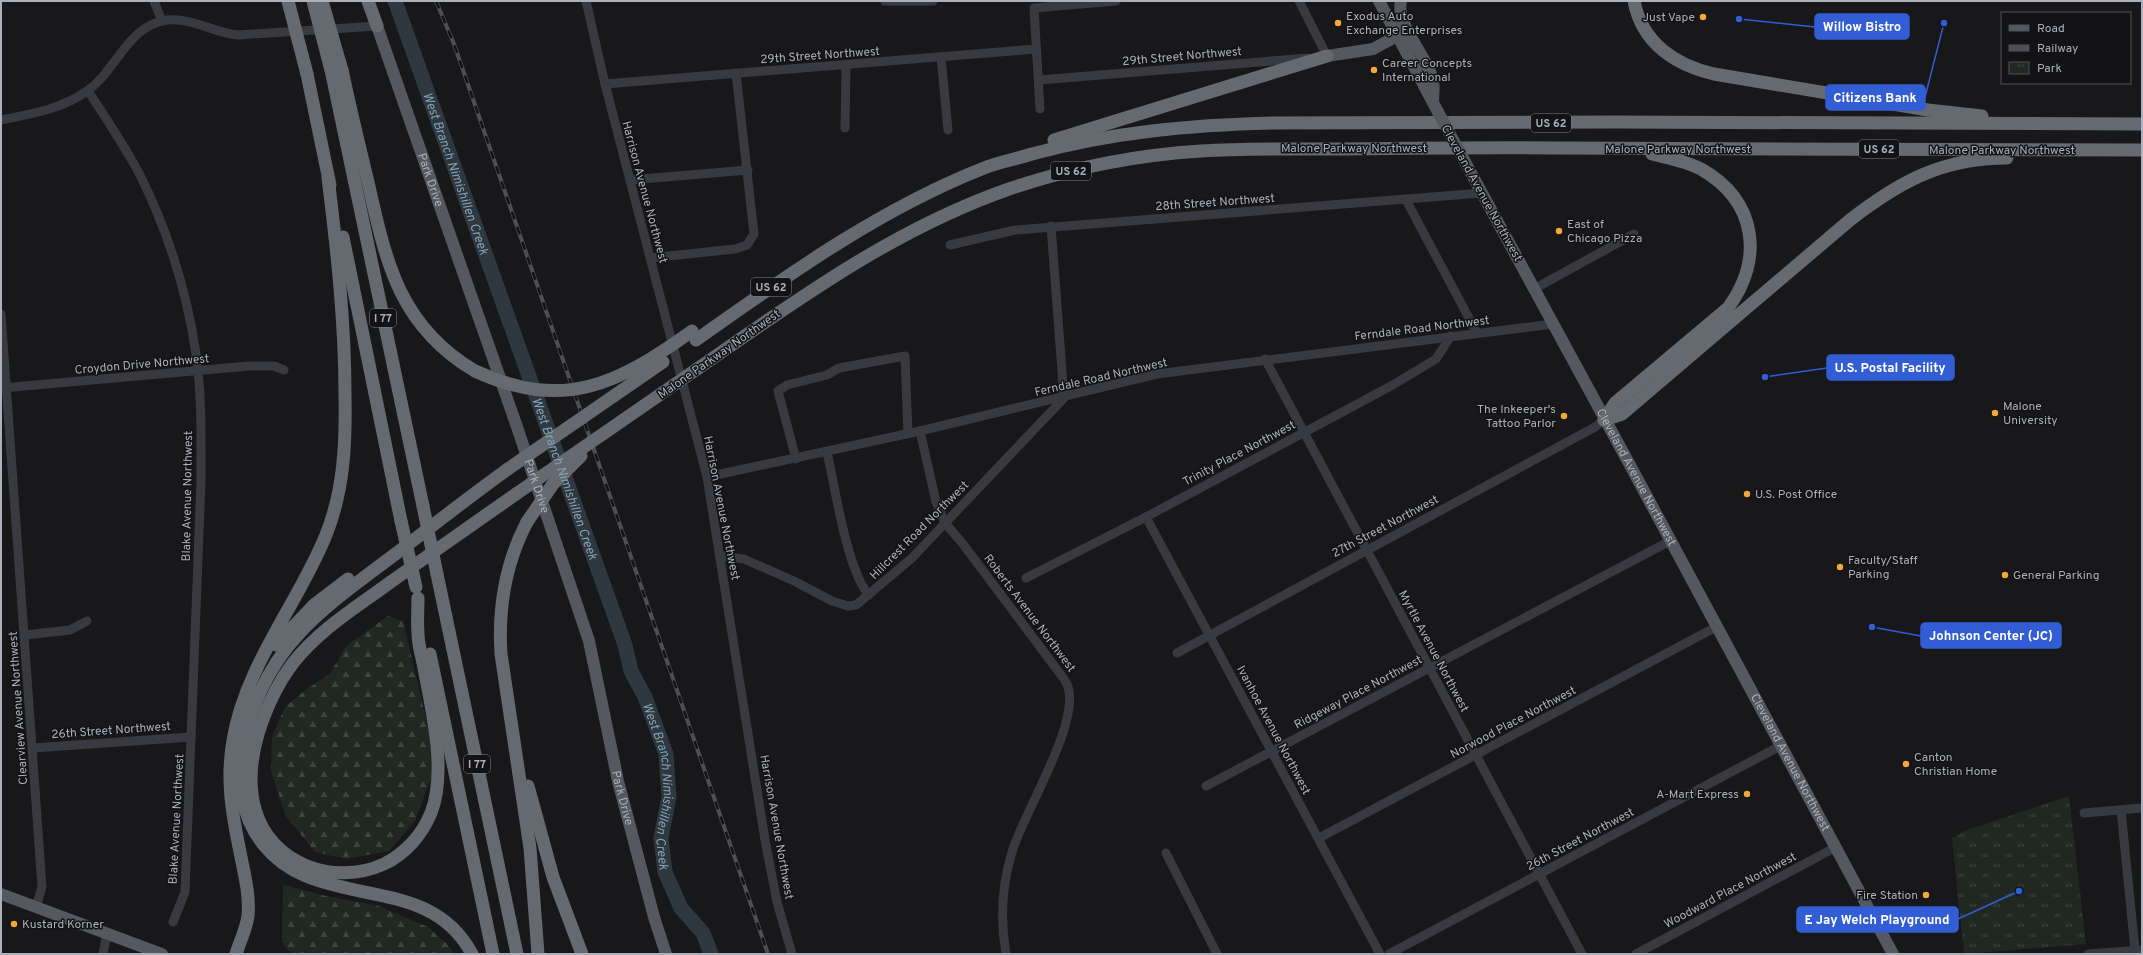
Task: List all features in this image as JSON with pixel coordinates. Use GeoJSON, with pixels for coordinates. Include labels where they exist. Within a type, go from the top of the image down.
{"type":"FeatureCollection","features":[{"type":"Feature","properties":{"kind":"highway","name":"I 77"},"geometry":{"type":"LineString","coordinates":[[288,1],[307,74],[328,178],[338,216],[493,954]]}},
{"type":"Feature","properties":{"kind":"highway","name":"I 77"},"geometry":{"type":"LineString","coordinates":[[313,1],[336,70],[422,506],[517,954]]}},
{"type":"Feature","properties":{"kind":"highway"},"geometry":{"type":"LineString","coordinates":[[322,1],[336,70],[381,237],[397,285],[409,308],[425,331],[448,353],[475,370],[504,383],[527,388],[552,390],[584,387],[611,380],[635,370],[694,335]]}},
{"type":"Feature","properties":{"kind":"highway"},"geometry":{"type":"LineString","coordinates":[[368,1],[377,26]]}},
{"type":"Feature","properties":{"kind":"highway"},"geometry":{"type":"LineString","coordinates":[[1634,1],[1643,28],[1658,47],[1683,65],[1702,72],[1960,114],[2048,118],[2121,124]]}},
{"type":"Feature","properties":{"kind":"highway"},"geometry":{"type":"LineString","coordinates":[[985,168],[1050,141],[1327,56]]}},
{"type":"Feature","properties":{"kind":"highway","name":"Malone Parkway Northwest"},"geometry":{"type":"LineString","coordinates":[[694,335],[808,252],[848,236],[932,190],[985,168],[1053,148],[1126,133],[1220,124],[1630,122],[2142,124]]}},
{"type":"Feature","properties":{"kind":"highway"},"geometry":{"type":"LineString","coordinates":[[1604,420],[1615,403],[1728,308],[1744,281],[1751,250],[1747,225],[1743,213],[1729,191],[1710,175],[1685,162],[1617,148]]}},
{"type":"Feature","properties":{"kind":"highway","name":"Malone Parkway Northwest"},"geometry":{"type":"LineString","coordinates":[[634,414],[829,279],[916,228],[946,214],[1011,188],[1072,171],[1142,157],[1230,149],[1617,148],[2142,150]]}},
{"type":"Feature","properties":{"kind":"highway"},"geometry":{"type":"LineString","coordinates":[[1604,420],[1622,414],[1850,220],[1886,193],[1907,180],[1940,168],[1985,159],[2086,157],[2123,150]]}},
{"type":"Feature","properties":{"kind":"highway"},"geometry":{"type":"LineString","coordinates":[[236,954],[247,923],[248,899],[228,778],[233,737],[238,715],[259,660],[312,569],[332,519],[342,474],[346,427],[342,295],[328,178]]}},
{"type":"Feature","properties":{"kind":"highway"},"geometry":{"type":"LineString","coordinates":[[472,954],[453,928],[443,918],[427,909],[409,902],[307,877],[279,860],[264,846],[251,827],[243,801],[240,779],[246,734],[252,711],[268,675],[290,642],[310,620],[330,603],[469,498],[694,335]]}},
{"type":"Feature","properties":{"kind":"highway"},"geometry":{"type":"LineString","coordinates":[[417,592],[418,634],[435,732],[437,766],[436,793],[431,814],[418,836],[410,846],[400,854],[377,867],[353,873],[340,874],[306,867],[288,855],[268,835],[255,810],[251,793],[251,769],[255,744],[263,718],[275,691],[296,659],[327,627],[516,494],[634,414]]}},
{"type":"Feature","properties":{"kind":"highway"},"geometry":{"type":"LineString","coordinates":[[538,954],[530,848],[501,654],[501,608],[511,558],[527,522],[545,494],[565,471],[634,414]]}},
{"type":"Feature","properties":{"kind":"highway"},"geometry":{"type":"LineString","coordinates":[[250,684],[286,632],[314,605],[365,567],[469,498]]}},
{"type":"Feature","properties":{"kind":"highway"},"geometry":{"type":"LineString","coordinates":[[513,728],[544,847],[582,954]]}},
{"type":"Feature","properties":{"kind":"main road","name":"Cleveland Avenue Northwest"},"geometry":{"type":"LineString","coordinates":[[1379,1],[1604,420],[1718,626],[1893,954]]}},
{"type":"Feature","properties":{"kind":"main road"},"geometry":{"type":"LineString","coordinates":[[1402,1],[1400,6],[1403,19],[1433,79],[1435,107]]}},
{"type":"Feature","properties":{"kind":"main road","name":"Park Drive"},"geometry":{"type":"LineString","coordinates":[[377,26],[516,424],[589,641],[618,781],[654,918],[666,954]]}},
{"type":"Feature","properties":{"kind":"main road"},"geometry":{"type":"LineString","coordinates":[[1327,56],[1373,49],[1397,36]]}},
{"type":"Feature","properties":{"kind":"main road"},"geometry":{"type":"LineString","coordinates":[[1,894],[162,954]]}},
{"type":"Feature","properties":{"kind":"street"},"geometry":{"type":"LineString","coordinates":[[154,1],[162,21]]}},
{"type":"Feature","properties":{"kind":"street","name":"Harrison Avenue Northwest"},"geometry":{"type":"LineString","coordinates":[[586,1],[605,84],[707,477],[768,856],[777,902],[792,954]]}},
{"type":"Feature","properties":{"kind":"street"},"geometry":{"type":"LineString","coordinates":[[885,1],[933,1]]}},
{"type":"Feature","properties":{"kind":"street"},"geometry":{"type":"LineString","coordinates":[[1040,109],[1034,8],[1116,1]]}},
{"type":"Feature","properties":{"kind":"street"},"geometry":{"type":"LineString","coordinates":[[1299,1],[1327,56]]}},
{"type":"Feature","properties":{"kind":"street"},"geometry":{"type":"LineString","coordinates":[[1,120],[53,108],[72,101],[88,91],[112,66],[134,38],[150,26],[162,21],[179,20],[221,32],[238,35],[377,26]]}},
{"type":"Feature","properties":{"kind":"street","name":"29th Street Northwest"},"geometry":{"type":"LineString","coordinates":[[605,84],[1036,49]]}},
{"type":"Feature","properties":{"kind":"street","name":"29th Street Northwest"},"geometry":{"type":"LineString","coordinates":[[1039,80],[1327,56]]}},
{"type":"Feature","properties":{"kind":"street"},"geometry":{"type":"LineString","coordinates":[[941,57],[948,130]]}},
{"type":"Feature","properties":{"kind":"street"},"geometry":{"type":"LineString","coordinates":[[845,128],[846,65]]}},
{"type":"Feature","properties":{"kind":"street"},"geometry":{"type":"LineString","coordinates":[[650,258],[721,252],[735,249],[747,245],[754,234],[736,73]]}},
{"type":"Feature","properties":{"kind":"street","name":"Blake Avenue Northwest"},"geometry":{"type":"LineString","coordinates":[[88,91],[138,172],[167,239],[184,297],[198,371],[201,425],[201,481],[185,892],[173,922]]}},
{"type":"Feature","properties":{"kind":"street"},"geometry":{"type":"LineString","coordinates":[[630,180],[748,170]]}},
{"type":"Feature","properties":{"kind":"street","name":"28th Street Northwest"},"geometry":{"type":"LineString","coordinates":[[950,245],[1015,230],[1051,226],[1482,193]]}},
{"type":"Feature","properties":{"kind":"street"},"geometry":{"type":"LineString","coordinates":[[1406,200],[1477,333]]}},
{"type":"Feature","properties":{"kind":"street"},"geometry":{"type":"LineString","coordinates":[[1051,226],[1064,398]]}},
{"type":"Feature","properties":{"kind":"street"},"geometry":{"type":"LineString","coordinates":[[1534,289],[1634,234]]}},
{"type":"Feature","properties":{"kind":"street","name":"Clearview Avenue Northwest"},"geometry":{"type":"LineString","coordinates":[[1,314],[4,388],[25,635],[42,887],[36,907]]}},
{"type":"Feature","properties":{"kind":"street","name":"Ferndale Road Northwest"},"geometry":{"type":"LineString","coordinates":[[707,477],[908,434],[1064,398],[1157,374],[1265,359],[1553,324]]}},
{"type":"Feature","properties":{"kind":"street","name":"Trinity Place Northwest"},"geometry":{"type":"LineString","coordinates":[[1026,578],[1146,517],[1364,400],[1436,359],[1451,336]]}},
{"type":"Feature","properties":{"kind":"street"},"geometry":{"type":"LineString","coordinates":[[796,459],[778,391],[787,385],[827,375],[839,368],[905,356],[908,434]]}},
{"type":"Feature","properties":{"kind":"street","name":"Myrtle Avenue Northwest"},"geometry":{"type":"LineString","coordinates":[[1265,359],[1582,954]]}},
{"type":"Feature","properties":{"kind":"street","name":"Croydon Drive Northwest"},"geometry":{"type":"LineString","coordinates":[[4,388],[268,366],[284,370]]}},
{"type":"Feature","properties":{"kind":"street","name":"Hillcrest Road Northwest"},"geometry":{"type":"LineString","coordinates":[[720,556],[744,559],[794,581],[832,601],[848,606],[860,603],[912,558],[1064,398]]}},
{"type":"Feature","properties":{"kind":"street","name":"27th Street Northwest"},"geometry":{"type":"LineString","coordinates":[[1177,653],[1604,420]]}},
{"type":"Feature","properties":{"kind":"street","name":"Roberts Avenue Northwest"},"geometry":{"type":"LineString","coordinates":[[920,431],[936,502],[945,523],[963,544],[1068,685],[1070,692],[1069,710],[1064,729],[1019,834],[1008,868],[1003,908],[1006,954]]}},
{"type":"Feature","properties":{"kind":"street"},"geometry":{"type":"LineString","coordinates":[[827,452],[853,567],[862,588],[869,595]]}},
{"type":"Feature","properties":{"kind":"street","name":"Ivanhoe Avenue Northwest"},"geometry":{"type":"LineString","coordinates":[[1146,517],[1380,954]]}},
{"type":"Feature","properties":{"kind":"street","name":"Ridgeway Place Northwest"},"geometry":{"type":"LineString","coordinates":[[1206,786],[1670,541]]}},
{"type":"Feature","properties":{"kind":"street"},"geometry":{"type":"LineString","coordinates":[[25,635],[70,630],[87,621]]}},
{"type":"Feature","properties":{"kind":"street","name":"Norwood Place Northwest"},"geometry":{"type":"LineString","coordinates":[[1318,838],[1718,626]]}},
{"type":"Feature","properties":{"kind":"street","name":"26th Street Northwest"},"geometry":{"type":"LineString","coordinates":[[32,748],[191,736]]}},
{"type":"Feature","properties":{"kind":"street","name":"26th Street Northwest"},"geometry":{"type":"LineString","coordinates":[[1389,954],[1782,745]]}},
{"type":"Feature","properties":{"kind":"street"},"geometry":{"type":"LineString","coordinates":[[2084,813],[2142,808]]}},
{"type":"Feature","properties":{"kind":"street"},"geometry":{"type":"LineString","coordinates":[[2088,954],[2138,950],[2121,810]]}},
{"type":"Feature","properties":{"kind":"street","name":"Woodward Place Northwest"},"geometry":{"type":"LineString","coordinates":[[1636,954],[1836,847]]}},
{"type":"Feature","properties":{"kind":"street"},"geometry":{"type":"LineString","coordinates":[[1166,853],[1217,954]]}},
{"type":"Feature","properties":{"kind":"street"},"geometry":{"type":"LineString","coordinates":[[103,954],[107,934]]}},
{"type":"Feature","properties":{"kind":"green space"},"geometry":{"type":"Polygon","coordinates":[[[388,616],[403,621],[430,736],[431,778],[415,821],[389,851],[346,859],[315,852],[286,816],[271,772],[272,737],[285,707],[308,688],[330,674],[346,646],[388,616]]]}},
{"type":"Feature","properties":{"kind":"green space"},"geometry":{"type":"Polygon","coordinates":[[[2069,796],[2086,944],[1964,954],[1952,838],[1967,830],[2069,796]]]}},
{"type":"Feature","properties":{"kind":"green space"},"geometry":{"type":"Polygon","coordinates":[[[283,885],[326,896],[379,906],[428,927],[449,946],[454,954],[292,954],[282,943],[283,885]]]}},
{"type":"Feature","properties":{"kind":"waterway","name":"West Branch Nimishillen Creek"},"geometry":{"type":"LineString","coordinates":[[395,1],[625,645],[631,671],[645,697],[666,754],[669,797],[661,838],[665,872],[681,908],[703,933],[711,954]]}},
{"type":"Feature","properties":{"kind":"railway"},"geometry":{"type":"LineString","coordinates":[[436,1],[454,44],[768,954]]}},
{"type":"Feature","properties":{"kind":"place","name":"Just Vape"},"geometry":{"type":"Point","coordinates":[1703,17]}},
{"type":"Feature","properties":{"kind":"place","name":"Willow Bistro"},"geometry":{"type":"Point","coordinates":[1739,19]}},
{"type":"Feature","properties":{"kind":"place","name":"Exodus Auto Exchange Enterprises"},"geometry":{"type":"Point","coordinates":[1338,23]}},
{"type":"Feature","properties":{"kind":"place","name":"Citizens Bank"},"geometry":{"type":"Point","coordinates":[1944,23]}},
{"type":"Feature","properties":{"kind":"place","name":"Career Concepts International"},"geometry":{"type":"Point","coordinates":[1374,70]}},
{"type":"Feature","properties":{"kind":"place","name":"East of Chicago Pizza"},"geometry":{"type":"Point","coordinates":[1559,231]}},
{"type":"Feature","properties":{"kind":"place","name":"U.S. Postal Facility"},"geometry":{"type":"Point","coordinates":[1765,377]}},
{"type":"Feature","properties":{"kind":"place","name":"Malone University"},"geometry":{"type":"Point","coordinates":[1995,413]}},
{"type":"Feature","properties":{"kind":"place","name":"The Inkeeper's Tattoo Parlor"},"geometry":{"type":"Point","coordinates":[1564,416]}},
{"type":"Feature","properties":{"kind":"place","name":"U.S. Post Office"},"geometry":{"type":"Point","coordinates":[1747,494]}},
{"type":"Feature","properties":{"kind":"place","name":"Faculty/Staff Parking"},"geometry":{"type":"Point","coordinates":[1840,567]}},
{"type":"Feature","properties":{"kind":"place","name":"General Parking"},"geometry":{"type":"Point","coordinates":[2005,575]}},
{"type":"Feature","properties":{"kind":"place","name":"Johnson Center (JC)"},"geometry":{"type":"Point","coordinates":[1872,627]}},
{"type":"Feature","properties":{"kind":"place","name":"Canton Christian Home"},"geometry":{"type":"Point","coordinates":[1906,764]}},
{"type":"Feature","properties":{"kind":"place","name":"A-Mart Express"},"geometry":{"type":"Point","coordinates":[1747,794]}},
{"type":"Feature","properties":{"kind":"place","name":"E Jay Welch Playground"},"geometry":{"type":"Point","coordinates":[2019,891]}},
{"type":"Feature","properties":{"kind":"place","name":"Fire Station"},"geometry":{"type":"Point","coordinates":[1926,895]}},
{"type":"Feature","properties":{"kind":"place","name":"Kustard Korner"},"geometry":{"type":"Point","coordinates":[14,924]}}]}
